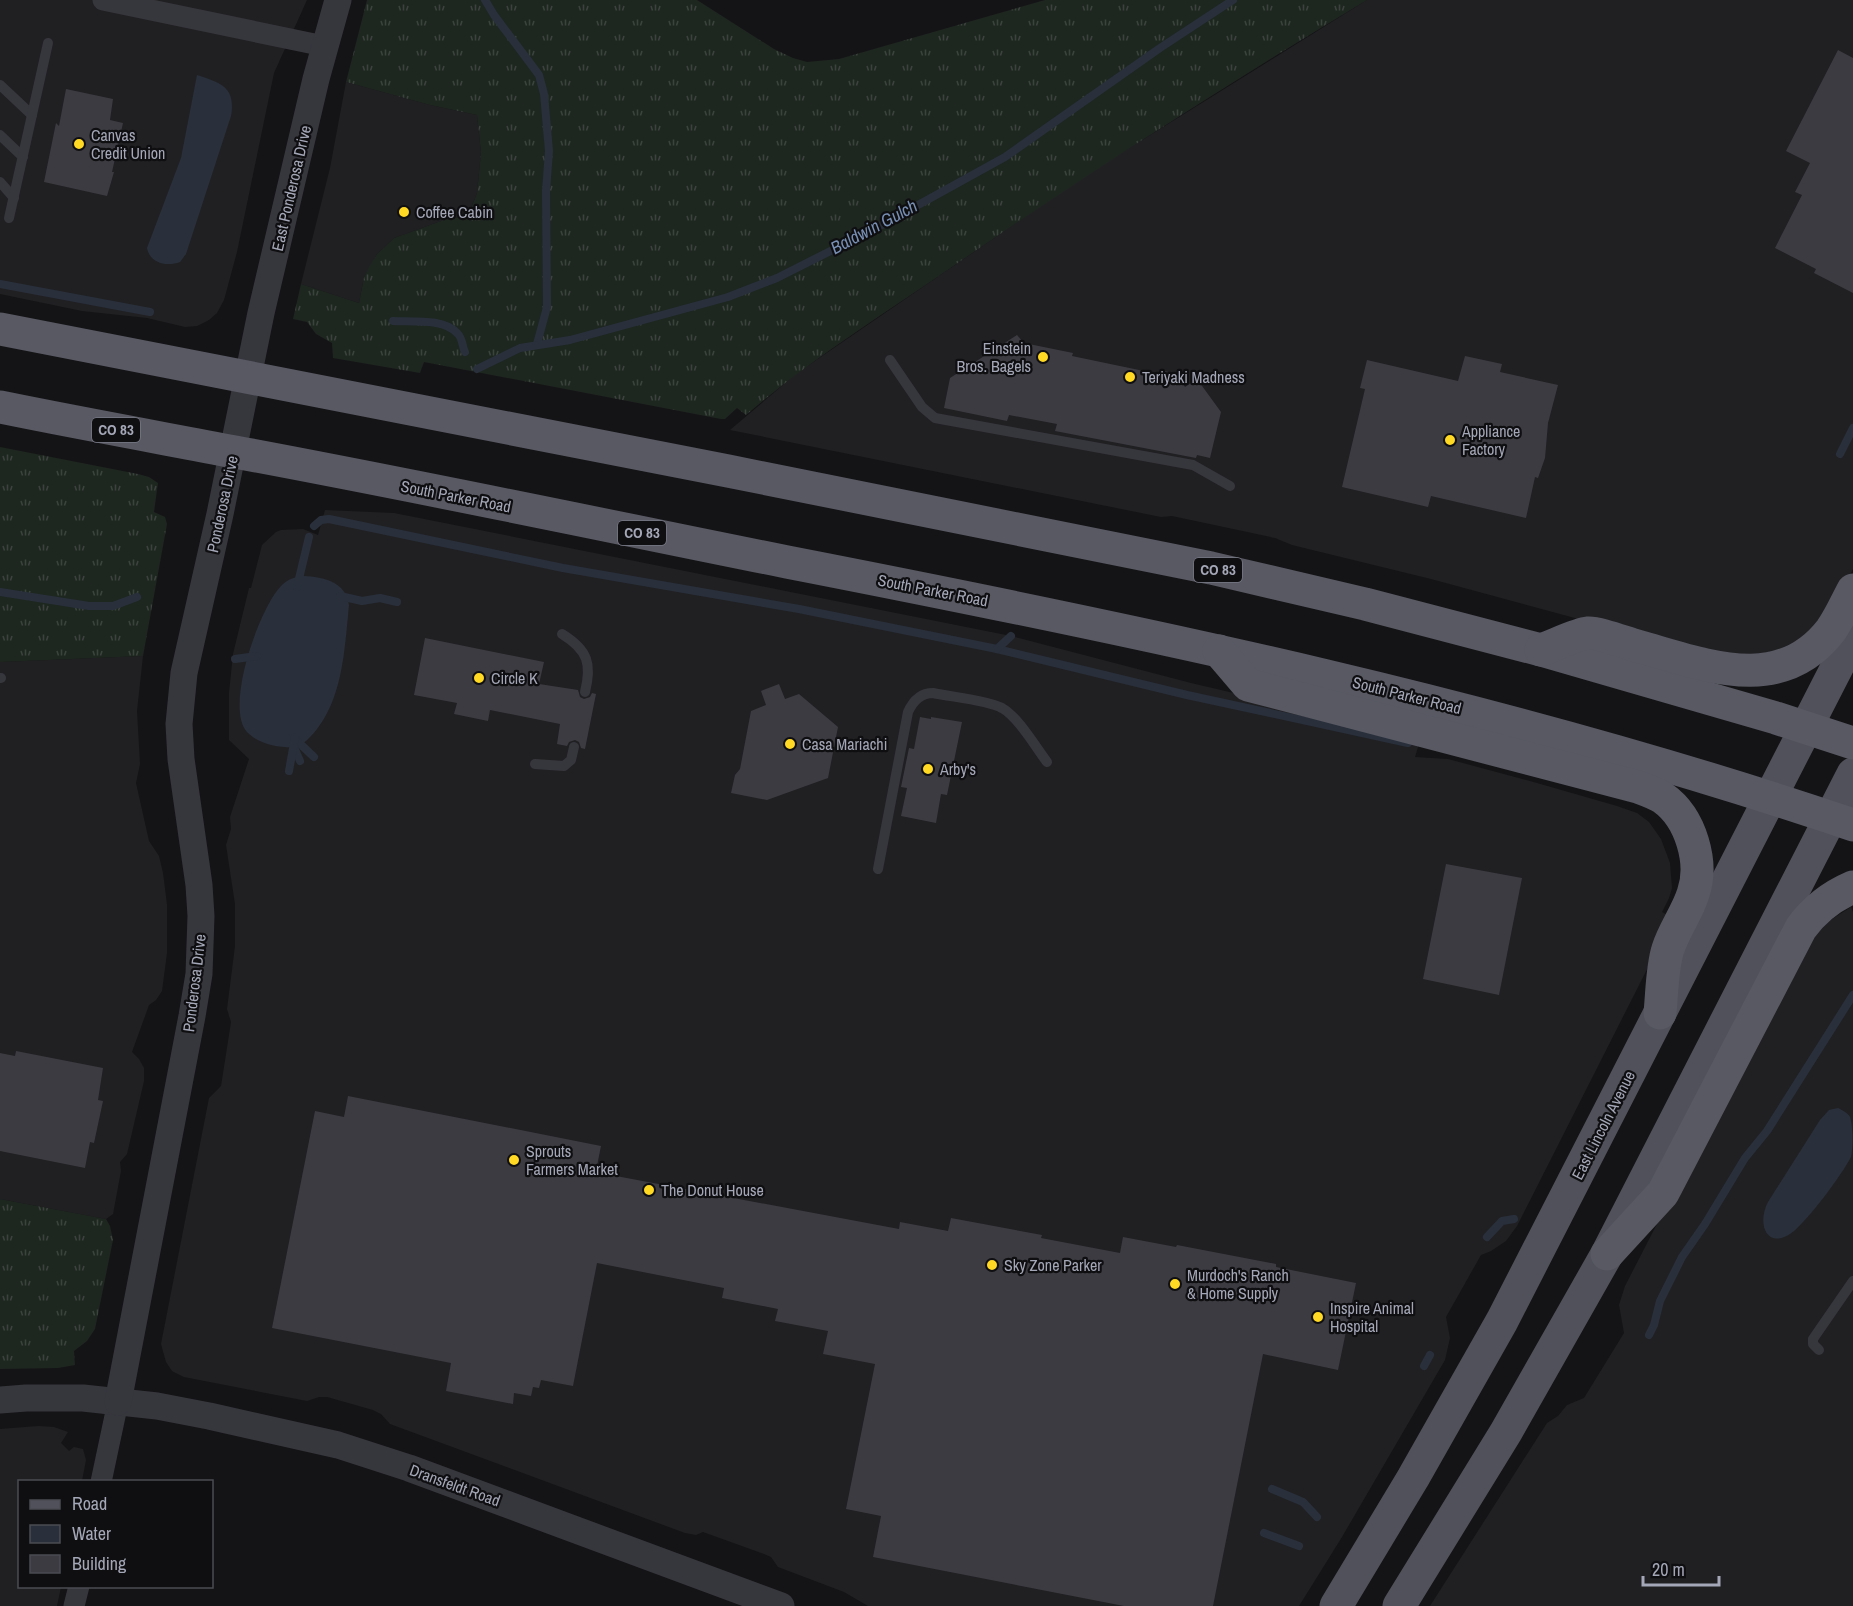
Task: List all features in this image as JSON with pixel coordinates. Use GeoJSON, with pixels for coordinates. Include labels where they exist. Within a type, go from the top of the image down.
{"type":"FeatureCollection","features":[{"type":"Feature","properties":{"kind":"highway","name":"CO 83"},"geometry":{"type":"LineString","coordinates":[[0,329],[1211,568],[1365,604],[1541,650],[1806,727],[1853,743]]}},
{"type":"Feature","properties":{"kind":"highway","name":"South Parker Road"},"geometry":{"type":"LineString","coordinates":[[0,407],[950,593],[1219,651],[1469,711],[1702,776],[1842,821]]}},
{"type":"Feature","properties":{"kind":"highway"},"geometry":{"type":"LineString","coordinates":[[1541,650],[1589,633],[1720,668],[1768,670],[1793,661],[1817,644],[1831,629],[1853,590]]}},
{"type":"Feature","properties":{"kind":"highway"},"geometry":{"type":"LineString","coordinates":[[1219,651],[1248,685],[1638,787],[1663,798],[1686,826],[1693,844],[1698,872],[1690,905],[1668,949],[1660,1013]]}},
{"type":"Feature","properties":{"kind":"highway"},"geometry":{"type":"LineString","coordinates":[[1607,1254],[1663,1193],[1801,928],[1819,908],[1833,897],[1853,887]]}},
{"type":"Feature","properties":{"kind":"main road","name":"East Lincoln Avenue"},"geometry":{"type":"LineString","coordinates":[[1336,1606],[1490,1343],[1853,636]]}},
{"type":"Feature","properties":{"kind":"main road"},"geometry":{"type":"LineString","coordinates":[[1399,1606],[1506,1432],[1607,1254],[1842,821],[1853,774]]}},
{"type":"Feature","properties":{"kind":"street"},"geometry":{"type":"LineString","coordinates":[[103,0],[324,46]]}},
{"type":"Feature","properties":{"kind":"street","name":"East Ponderosa Drive"},"geometry":{"type":"LineString","coordinates":[[248,377],[324,46],[338,0]]}},
{"type":"Feature","properties":{"kind":"street","name":"Ponderosa Drive"},"geometry":{"type":"LineString","coordinates":[[118,1401],[199,974],[201,903],[182,776],[179,709],[184,673],[248,377]]}},
{"type":"Feature","properties":{"kind":"street"},"geometry":{"type":"LineString","coordinates":[[0,1400],[67,1397],[118,1401],[101,1480]]}},
{"type":"Feature","properties":{"kind":"street","name":"Dransfeldt Road"},"geometry":{"type":"LineString","coordinates":[[118,1401],[209,1416],[362,1452],[781,1606]]}},
{"type":"Feature","properties":{"kind":"street"},"geometry":{"type":"LineString","coordinates":[[74,1606],[78,1588]]}},
{"type":"Feature","properties":{"kind":"lane"},"geometry":{"type":"LineString","coordinates":[[9,218],[48,43]]}},
{"type":"Feature","properties":{"kind":"lane"},"geometry":{"type":"LineString","coordinates":[[0,85],[32,115]]}},
{"type":"Feature","properties":{"kind":"lane"},"geometry":{"type":"LineString","coordinates":[[0,135],[23,157]]}},
{"type":"Feature","properties":{"kind":"lane"},"geometry":{"type":"LineString","coordinates":[[0,182],[14,198]]}},
{"type":"Feature","properties":{"kind":"lane"},"geometry":{"type":"LineString","coordinates":[[890,360],[922,407],[935,418],[1193,465],[1230,486]]}},
{"type":"Feature","properties":{"kind":"lane"},"geometry":{"type":"LineString","coordinates":[[562,634],[576,644],[588,661],[589,671],[585,692]]}},
{"type":"Feature","properties":{"kind":"lane"},"geometry":{"type":"LineString","coordinates":[[878,869],[908,712],[925,694],[933,693],[1003,708],[1047,762]]}},
{"type":"Feature","properties":{"kind":"lane"},"geometry":{"type":"LineString","coordinates":[[535,764],[564,766],[571,760],[574,747]]}},
{"type":"Feature","properties":{"kind":"lane"},"geometry":{"type":"LineString","coordinates":[[1819,1350],[1813,1344],[1813,1339],[1853,1281]]}},
{"type":"Feature","properties":{"kind":"shaded area"},"geometry":{"type":"Polygon","coordinates":[[[0,0],[307,0],[274,73],[237,252],[224,300],[217,313],[209,320],[197,326],[185,327],[147,318],[82,311],[0,294],[0,0]]]}},
{"type":"Feature","properties":{"kind":"shaded area"},"geometry":{"type":"Polygon","coordinates":[[[1367,0],[1853,0],[1853,569],[1842,590],[1805,637],[1771,653],[1715,656],[1431,579],[1292,545],[1275,538],[730,430],[796,374],[1099,167],[1367,0]]]}},
{"type":"Feature","properties":{"kind":"shaded area"},"geometry":{"type":"Polygon","coordinates":[[[346,82],[477,115],[481,152],[477,193],[471,208],[459,217],[394,238],[377,254],[364,277],[359,303],[301,284],[330,168],[346,82]]]}},
{"type":"Feature","properties":{"kind":"shaded area"},"geometry":{"type":"Polygon","coordinates":[[[325,510],[394,513],[1011,636],[1191,683],[1421,737],[1415,757],[1448,759],[1530,781],[1617,806],[1637,813],[1649,822],[1661,839],[1670,863],[1672,888],[1662,912],[1673,918],[1517,1226],[1506,1241],[1481,1255],[1446,1317],[1450,1338],[1445,1360],[1299,1606],[868,1606],[844,1592],[778,1567],[771,1557],[764,1554],[703,1532],[696,1535],[685,1533],[390,1424],[381,1414],[373,1410],[327,1397],[307,1401],[184,1377],[172,1371],[166,1362],[161,1344],[209,1098],[221,1086],[231,1022],[227,1009],[235,946],[235,904],[226,845],[231,829],[230,817],[249,759],[229,740],[229,693],[233,654],[262,545],[281,530],[303,529],[318,535],[325,510]]]}},
{"type":"Feature","properties":{"kind":"shaded area"},"geometry":{"type":"Polygon","coordinates":[[[143,656],[137,711],[140,764],[136,783],[149,841],[159,856],[163,873],[167,905],[167,953],[162,991],[149,1005],[132,1052],[144,1068],[144,1081],[127,1154],[120,1162],[121,1171],[113,1214],[106,1219],[0,1199],[0,662],[143,656]]]}},
{"type":"Feature","properties":{"kind":"shaded area"},"geometry":{"type":"Polygon","coordinates":[[[1851,907],[1853,912],[1853,1606],[1430,1606],[1547,1423],[1558,1416],[1567,1405],[1584,1398],[1624,1333],[1619,1305],[1625,1286],[1790,966],[1821,926],[1851,907]]]}},
{"type":"Feature","properties":{"kind":"shaded area"},"geometry":{"type":"Polygon","coordinates":[[[54,1427],[68,1432],[61,1443],[69,1451],[74,1447],[83,1449],[86,1460],[82,1480],[18,1480],[18,1588],[61,1588],[57,1606],[0,1606],[0,1429],[54,1427]]]}},
{"type":"Feature","properties":{"kind":"green space"},"geometry":{"type":"Polygon","coordinates":[[[367,0],[697,0],[774,49],[807,62],[839,59],[1045,0],[1367,0],[1209,97],[1054,198],[847,338],[795,375],[746,415],[737,408],[725,419],[721,419],[424,362],[420,373],[333,358],[332,343],[316,334],[307,322],[293,319],[301,284],[359,303],[364,277],[370,265],[377,254],[394,238],[459,217],[471,208],[477,193],[481,152],[477,115],[346,82],[367,0]]]}},
{"type":"Feature","properties":{"kind":"green space"},"geometry":{"type":"Polygon","coordinates":[[[0,447],[138,474],[158,483],[154,512],[165,517],[167,524],[143,656],[0,662],[0,447]]]}},
{"type":"Feature","properties":{"kind":"green space"},"geometry":{"type":"Polygon","coordinates":[[[0,1199],[106,1219],[110,1226],[113,1240],[95,1329],[87,1341],[74,1351],[75,1365],[58,1368],[0,1369],[0,1199]]]}},
{"type":"Feature","properties":{"kind":"water"},"geometry":{"type":"Polygon","coordinates":[[[197,75],[220,84],[229,92],[232,106],[231,116],[186,254],[180,262],[164,264],[151,257],[147,248],[181,158],[197,75]]]}},
{"type":"Feature","properties":{"kind":"water"},"geometry":{"type":"Polygon","coordinates":[[[303,576],[333,582],[344,591],[349,605],[343,663],[333,700],[325,718],[314,733],[299,747],[286,747],[265,743],[247,732],[241,719],[242,680],[255,634],[273,596],[287,581],[303,576]]]}},
{"type":"Feature","properties":{"kind":"water"},"geometry":{"type":"Polygon","coordinates":[[[1838,1108],[1850,1117],[1851,1157],[1825,1196],[1801,1225],[1785,1237],[1777,1239],[1771,1237],[1764,1227],[1763,1219],[1768,1202],[1820,1120],[1829,1110],[1838,1108]]]}},
{"type":"Feature","properties":{"kind":"building"},"geometry":{"type":"Polygon","coordinates":[[[1838,50],[1853,58],[1853,293],[1814,273],[1816,269],[1775,248],[1802,195],[1795,192],[1810,163],[1786,151],[1838,50]]]}},
{"type":"Feature","properties":{"kind":"building","name":"Canvas Credit Union"},"geometry":{"type":"Polygon","coordinates":[[[66,89],[113,99],[110,120],[123,123],[107,196],[44,182],[56,123],[59,126],[66,89]]]}},
{"type":"Feature","properties":{"kind":"building"},"geometry":{"type":"Polygon","coordinates":[[[1017,335],[1024,343],[1073,353],[1072,356],[1163,375],[1164,371],[1178,374],[1185,387],[1197,379],[1221,412],[1210,458],[1197,455],[1196,458],[1055,431],[1057,424],[1009,415],[1007,421],[944,408],[950,378],[1017,335]]]}},
{"type":"Feature","properties":{"kind":"building","name":"Appliance Factory"},"geometry":{"type":"Polygon","coordinates":[[[1465,356],[1502,364],[1500,372],[1558,385],[1548,423],[1545,458],[1538,478],[1535,477],[1526,518],[1431,496],[1428,507],[1342,487],[1365,389],[1360,388],[1367,360],[1458,381],[1465,356]]]}},
{"type":"Feature","properties":{"kind":"building","name":"Circle K"},"geometry":{"type":"Polygon","coordinates":[[[425,638],[544,662],[539,684],[578,690],[580,697],[584,699],[590,697],[592,693],[596,694],[585,749],[581,748],[579,742],[575,740],[569,742],[567,746],[557,744],[560,724],[490,710],[488,721],[454,714],[457,703],[414,695],[425,638]]]}},
{"type":"Feature","properties":{"kind":"building","name":"Casa Mariachi"},"geometry":{"type":"Polygon","coordinates":[[[779,684],[785,699],[799,694],[838,727],[828,778],[767,800],[731,793],[735,775],[740,769],[751,711],[766,705],[761,691],[779,684]]]}},
{"type":"Feature","properties":{"kind":"building","name":"Arby's"},"geometry":{"type":"Polygon","coordinates":[[[920,717],[962,722],[947,795],[941,794],[936,823],[901,816],[907,788],[901,787],[909,748],[914,749],[920,717]]]}},
{"type":"Feature","properties":{"kind":"building"},"geometry":{"type":"Polygon","coordinates":[[[1446,864],[1522,878],[1499,995],[1423,979],[1446,864]]]}},
{"type":"Feature","properties":{"kind":"building"},"geometry":{"type":"Polygon","coordinates":[[[16,1051],[103,1068],[98,1100],[103,1101],[94,1143],[90,1142],[85,1168],[0,1151],[0,1053],[15,1056],[16,1051]]]}},
{"type":"Feature","properties":{"kind":"building"},"geometry":{"type":"Polygon","coordinates":[[[348,1096],[601,1146],[597,1166],[617,1170],[616,1176],[899,1229],[900,1222],[948,1231],[951,1218],[1042,1235],[1041,1238],[1120,1253],[1123,1237],[1276,1264],[1276,1267],[1356,1283],[1338,1370],[1263,1354],[1213,1606],[1124,1606],[873,1557],[881,1516],[846,1509],[875,1364],[823,1354],[828,1331],[775,1321],[778,1309],[722,1298],[724,1288],[597,1263],[573,1386],[541,1380],[539,1388],[533,1387],[531,1396],[514,1393],[513,1404],[446,1391],[451,1363],[272,1328],[315,1111],[344,1117],[348,1096]]]}},
{"type":"Feature","properties":{"kind":"waterway"},"geometry":{"type":"LineString","coordinates":[[485,0],[539,75],[544,94],[549,151],[546,191],[547,307],[537,344]]}},
{"type":"Feature","properties":{"kind":"waterway","name":"Baldwin Gulch"},"geometry":{"type":"LineString","coordinates":[[477,369],[520,348],[570,340],[728,297],[777,278],[880,226],[1005,157],[1160,48],[1233,0]]}},
{"type":"Feature","properties":{"kind":"waterway"},"geometry":{"type":"LineString","coordinates":[[0,284],[150,312]]}},
{"type":"Feature","properties":{"kind":"waterway"},"geometry":{"type":"LineString","coordinates":[[393,321],[445,325],[460,336],[465,352]]}},
{"type":"Feature","properties":{"kind":"waterway"},"geometry":{"type":"LineString","coordinates":[[1840,454],[1853,428]]}},
{"type":"Feature","properties":{"kind":"waterway"},"geometry":{"type":"LineString","coordinates":[[314,526],[321,520],[329,519],[563,568],[799,609],[997,649],[1187,695],[1408,743]]}},
{"type":"Feature","properties":{"kind":"waterway"},"geometry":{"type":"LineString","coordinates":[[297,587],[309,537]]}},
{"type":"Feature","properties":{"kind":"waterway","name":"Baldwin Gulch"},"geometry":{"type":"LineString","coordinates":[[0,592],[89,606],[113,606],[137,597]]}},
{"type":"Feature","properties":{"kind":"waterway"},"geometry":{"type":"LineString","coordinates":[[340,596],[362,601],[380,598],[397,602]]}},
{"type":"Feature","properties":{"kind":"waterway"},"geometry":{"type":"LineString","coordinates":[[997,649],[1011,636]]}},
{"type":"Feature","properties":{"kind":"waterway"},"geometry":{"type":"LineString","coordinates":[[235,659],[257,656]]}},
{"type":"Feature","properties":{"kind":"waterway"},"geometry":{"type":"LineString","coordinates":[[289,771],[295,737]]}},
{"type":"Feature","properties":{"kind":"waterway"},"geometry":{"type":"LineString","coordinates":[[295,739],[314,757]]}},
{"type":"Feature","properties":{"kind":"waterway"},"geometry":{"type":"LineString","coordinates":[[294,747],[300,761]]}},
{"type":"Feature","properties":{"kind":"waterway"},"geometry":{"type":"LineString","coordinates":[[1649,1335],[1660,1301],[1682,1257],[1745,1158],[1767,1131],[1853,995]]}},
{"type":"Feature","properties":{"kind":"waterway"},"geometry":{"type":"LineString","coordinates":[[1487,1237],[1502,1221],[1514,1219]]}},
{"type":"Feature","properties":{"kind":"waterway"},"geometry":{"type":"LineString","coordinates":[[1424,1366],[1430,1355]]}},
{"type":"Feature","properties":{"kind":"waterway"},"geometry":{"type":"LineString","coordinates":[[1272,1489],[1303,1502],[1317,1517]]}},
{"type":"Feature","properties":{"kind":"waterway"},"geometry":{"type":"LineString","coordinates":[[1264,1533],[1299,1546]]}},
{"type":"Feature","properties":{"kind":"place","name":"Canvas Credit Union"},"geometry":{"type":"Point","coordinates":[79,144]}},
{"type":"Feature","properties":{"kind":"place","name":"Coffee Cabin"},"geometry":{"type":"Point","coordinates":[404,212]}},
{"type":"Feature","properties":{"kind":"place","name":"Einstein Bros. Bagels"},"geometry":{"type":"Point","coordinates":[1043,357]}},
{"type":"Feature","properties":{"kind":"place","name":"Teriyaki Madness"},"geometry":{"type":"Point","coordinates":[1130,377]}},
{"type":"Feature","properties":{"kind":"place","name":"Appliance Factory"},"geometry":{"type":"Point","coordinates":[1450,440]}},
{"type":"Feature","properties":{"kind":"place","name":"Circle K"},"geometry":{"type":"Point","coordinates":[479,678]}},
{"type":"Feature","properties":{"kind":"place","name":"Casa Mariachi"},"geometry":{"type":"Point","coordinates":[790,744]}},
{"type":"Feature","properties":{"kind":"place","name":"Arby's"},"geometry":{"type":"Point","coordinates":[928,769]}},
{"type":"Feature","properties":{"kind":"place","name":"Sprouts Farmers Market"},"geometry":{"type":"Point","coordinates":[514,1160]}},
{"type":"Feature","properties":{"kind":"place","name":"The Donut House"},"geometry":{"type":"Point","coordinates":[649,1190]}},
{"type":"Feature","properties":{"kind":"place","name":"Sky Zone Parker"},"geometry":{"type":"Point","coordinates":[992,1265]}},
{"type":"Feature","properties":{"kind":"place","name":"Murdoch's Ranch & Home Supply"},"geometry":{"type":"Point","coordinates":[1175,1284]}},
{"type":"Feature","properties":{"kind":"place","name":"Inspire Animal Hospital"},"geometry":{"type":"Point","coordinates":[1318,1317]}}]}
